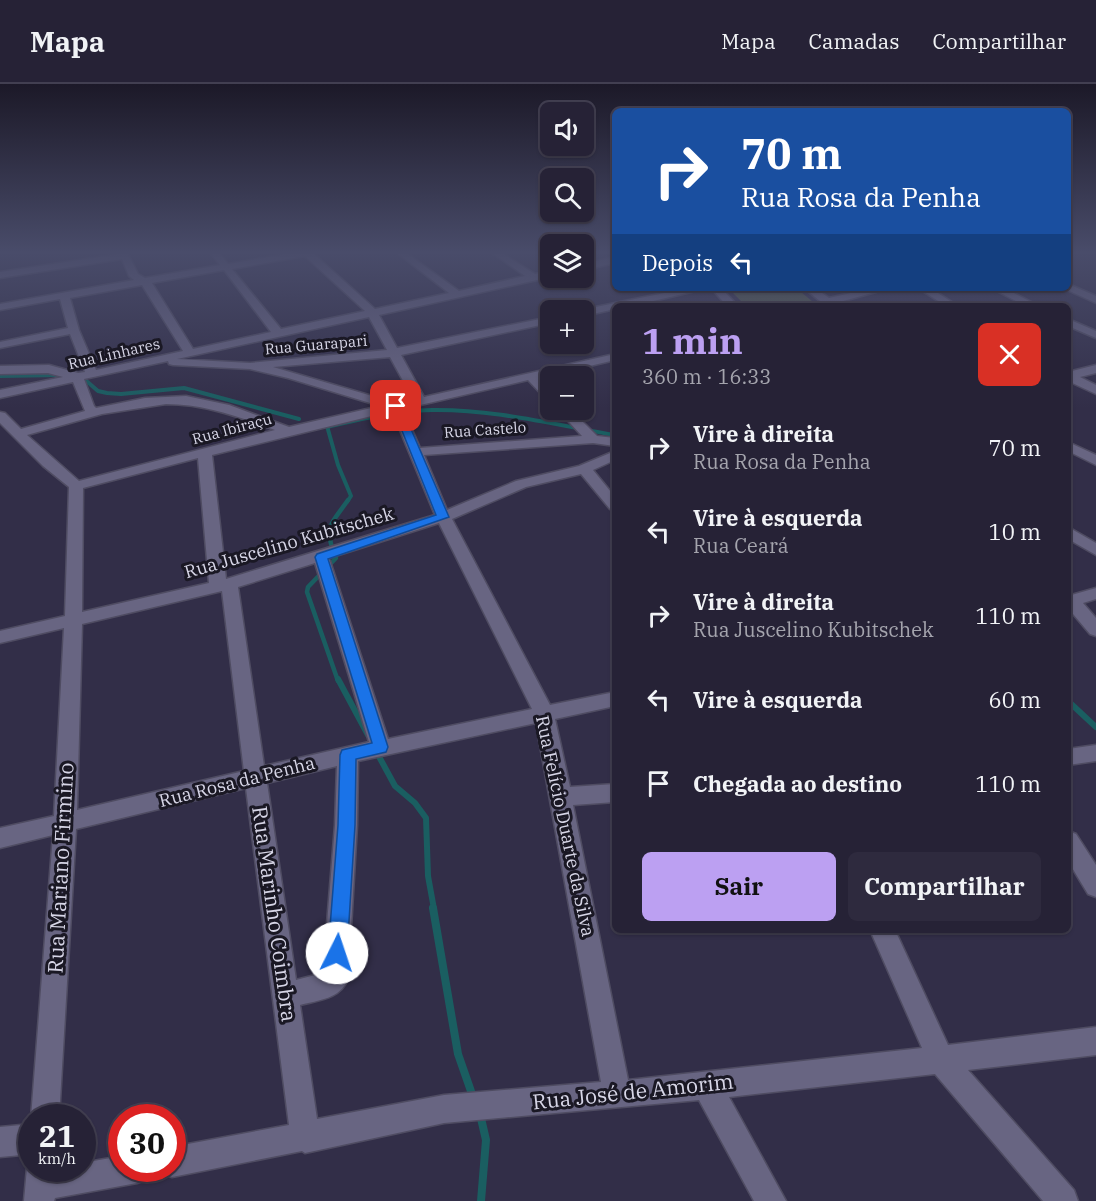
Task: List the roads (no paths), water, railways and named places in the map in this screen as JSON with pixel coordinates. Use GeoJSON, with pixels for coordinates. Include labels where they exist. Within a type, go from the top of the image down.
{"type":"FeatureCollection","features":[{"type":"Feature","properties":{"kind":"street"},"geometry":{"type":"LineString","coordinates":[[0,307],[15,304]]}},
{"type":"Feature","properties":{"kind":"street"},"geometry":{"type":"LineString","coordinates":[[67,304],[74,330],[92,374]]}},
{"type":"Feature","properties":{"kind":"street"},"geometry":{"type":"LineString","coordinates":[[160,304],[189,352]]}},
{"type":"Feature","properties":{"kind":"street"},"geometry":{"type":"LineString","coordinates":[[254,304],[278,333]]}},
{"type":"Feature","properties":{"kind":"street"},"geometry":{"type":"LineString","coordinates":[[364,304],[372,312],[392,354],[420,401]]}},
{"type":"Feature","properties":{"kind":"street","name":"Rua Linhares"},"geometry":{"type":"LineString","coordinates":[[0,394],[409,304]]}},
{"type":"Feature","properties":{"kind":"street"},"geometry":{"type":"LineString","coordinates":[[594,311],[612,307]]}},
{"type":"Feature","properties":{"kind":"street","name":"Rua Guarapari"},"geometry":{"type":"LineString","coordinates":[[153,360],[249,366],[392,354],[540,322]]}},
{"type":"Feature","properties":{"kind":"street"},"geometry":{"type":"LineString","coordinates":[[1071,323],[1096,335]]}},
{"type":"Feature","properties":{"kind":"street"},"geometry":{"type":"LineString","coordinates":[[0,345],[74,330]]}},
{"type":"Feature","properties":{"kind":"street","name":"Rua Ibiraçu"},"geometry":{"type":"LineString","coordinates":[[76,486],[288,431],[609,358]]}},
{"type":"Feature","properties":{"kind":"street","name":"Rua Ibiraçu"},"geometry":{"type":"LineString","coordinates":[[249,366],[291,375],[396,406]]}},
{"type":"Feature","properties":{"kind":"street"},"geometry":{"type":"LineString","coordinates":[[0,369],[49,369],[77,377],[88,407],[95,414]]}},
{"type":"Feature","properties":{"kind":"street"},"geometry":{"type":"LineString","coordinates":[[1071,376],[1096,369]]}},
{"type":"Feature","properties":{"kind":"street"},"geometry":{"type":"LineString","coordinates":[[531,376],[540,385]]}},
{"type":"Feature","properties":{"kind":"street"},"geometry":{"type":"LineString","coordinates":[[1071,378],[1096,390]]}},
{"type":"Feature","properties":{"kind":"street"},"geometry":{"type":"LineString","coordinates":[[18,434],[157,401],[188,400],[249,417],[288,431]]}},
{"type":"Feature","properties":{"kind":"street","name":"Rua Felício Duarte da Silva"},"geometry":{"type":"LineString","coordinates":[[396,406],[443,517],[544,713],[617,1095]]}},
{"type":"Feature","properties":{"kind":"street"},"geometry":{"type":"LineString","coordinates":[[0,416],[48,463],[76,486]]}},
{"type":"Feature","properties":{"kind":"street"},"geometry":{"type":"LineString","coordinates":[[574,420],[593,439]]}},
{"type":"Feature","properties":{"kind":"street","name":"Rua Castelo"},"geometry":{"type":"LineString","coordinates":[[415,452],[593,439],[612,442]]}},
{"type":"Feature","properties":{"kind":"street"},"geometry":{"type":"LineString","coordinates":[[1071,448],[1096,461]]}},
{"type":"Feature","properties":{"kind":"street","name":"Rua Marinho Coimbra"},"geometry":{"type":"LineString","coordinates":[[205,454],[286,995],[305,1138]]}},
{"type":"Feature","properties":{"kind":"street","name":"Rua Juscelino Kubitschek"},"geometry":{"type":"LineString","coordinates":[[0,637],[224,586],[443,517],[521,484],[584,469],[612,456]]}},
{"type":"Feature","properties":{"kind":"street"},"geometry":{"type":"LineString","coordinates":[[584,469],[612,502]]}},
{"type":"Feature","properties":{"kind":"street","name":"Rua Mariano Firmino"},"geometry":{"type":"LineString","coordinates":[[46,1104],[65,825],[77,523],[76,486]]}},
{"type":"Feature","properties":{"kind":"street"},"geometry":{"type":"LineString","coordinates":[[1071,534],[1096,550]]}},
{"type":"Feature","properties":{"kind":"street"},"geometry":{"type":"LineString","coordinates":[[321,557],[381,747]]}},
{"type":"Feature","properties":{"kind":"street"},"geometry":{"type":"LineString","coordinates":[[1071,601],[1096,593]]}},
{"type":"Feature","properties":{"kind":"street"},"geometry":{"type":"LineString","coordinates":[[1071,602],[1096,630]]}},
{"type":"Feature","properties":{"kind":"street","name":"Rua Rosa da Penha"},"geometry":{"type":"LineString","coordinates":[[0,838],[65,825],[381,747],[612,700]]}},
{"type":"Feature","properties":{"kind":"street"},"geometry":{"type":"LineString","coordinates":[[1071,757],[1096,753]]}},
{"type":"Feature","properties":{"kind":"street"},"geometry":{"type":"LineString","coordinates":[[286,995],[328,985],[335,980],[346,825],[348,755]]}},
{"type":"Feature","properties":{"kind":"street"},"geometry":{"type":"LineString","coordinates":[[561,796],[612,793]]}},
{"type":"Feature","properties":{"kind":"street"},"geometry":{"type":"LineString","coordinates":[[1071,846],[1096,886]]}},
{"type":"Feature","properties":{"kind":"street"},"geometry":{"type":"LineString","coordinates":[[883,933],[941,1060],[1063,1201]]}},
{"type":"Feature","properties":{"kind":"street","name":"Rua José de Amorim"},"geometry":{"type":"LineString","coordinates":[[186,1159],[444,1109],[617,1095],[1096,1041]]}},
{"type":"Feature","properties":{"kind":"street"},"geometry":{"type":"LineString","coordinates":[[706,1085],[771,1201]]}},
{"type":"Feature","properties":{"kind":"street"},"geometry":{"type":"LineString","coordinates":[[0,1142],[18,1140]]}},
{"type":"Feature","properties":{"kind":"street"},"geometry":{"type":"LineString","coordinates":[[40,1185],[108,1173]]}},
{"type":"Feature","properties":{"kind":"waterway"},"geometry":{"type":"LineString","coordinates":[[0,376],[60,375]]}},
{"type":"Feature","properties":{"kind":"waterway"},"geometry":{"type":"LineString","coordinates":[[83,378],[98,391],[107,393],[121,394],[184,388],[299,419]]}},
{"type":"Feature","properties":{"kind":"waterway"},"geometry":{"type":"LineString","coordinates":[[327,427],[405,412],[455,410],[524,418],[612,434]]}},
{"type":"Feature","properties":{"kind":"waterway"},"geometry":{"type":"LineString","coordinates":[[327,427],[338,465],[351,496],[347,502]]}},
{"type":"Feature","properties":{"kind":"waterway"},"geometry":{"type":"LineString","coordinates":[[338,681],[307,592],[308,587],[336,558],[330,540],[330,527],[348,500]]}},
{"type":"Feature","properties":{"kind":"waterway"},"geometry":{"type":"LineString","coordinates":[[338,679],[368,735]]}},
{"type":"Feature","properties":{"kind":"waterway"},"geometry":{"type":"LineString","coordinates":[[1071,704],[1096,727]]}},
{"type":"Feature","properties":{"kind":"waterway"},"geometry":{"type":"LineString","coordinates":[[376,751],[395,786],[415,803],[426,818],[428,876],[434,909]]}},
{"type":"Feature","properties":{"kind":"waterway"},"geometry":{"type":"LineString","coordinates":[[433,908],[458,1054],[473,1097]]}},
{"type":"Feature","properties":{"kind":"waterway"},"geometry":{"type":"LineString","coordinates":[[480,1114],[486,1140],[481,1201]]}}]}
